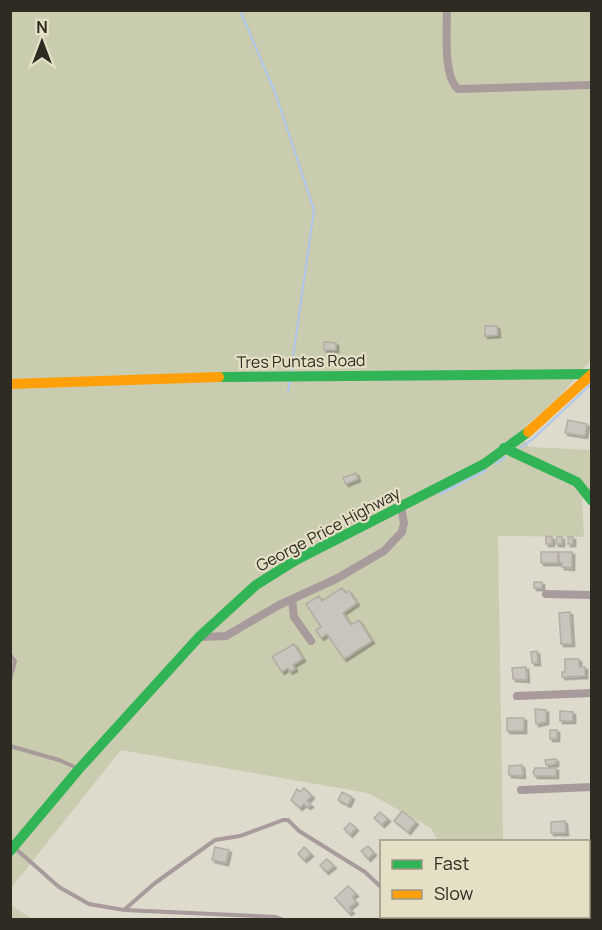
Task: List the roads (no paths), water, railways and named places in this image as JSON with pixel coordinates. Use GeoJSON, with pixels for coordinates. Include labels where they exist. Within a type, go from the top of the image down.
{"type":"FeatureCollection","features":[{"type":"Feature","properties":{"kind":"main road","name":"Tres Puntas Road"},"geometry":{"type":"LineString","coordinates":[[10,384],[250,376],[591,374]]}},
{"type":"Feature","properties":{"kind":"main road","name":"George Price Highway"},"geometry":{"type":"LineString","coordinates":[[12,849],[79,769],[199,637],[256,585],[296,560],[484,464],[541,422],[591,374]]}},
{"type":"Feature","properties":{"kind":"main road"},"geometry":{"type":"LineString","coordinates":[[504,448],[577,482],[591,500]]}},
{"type":"Feature","properties":{"kind":"street"},"geometry":{"type":"LineString","coordinates":[[447,10],[449,69],[452,83],[458,89],[591,86]]}},
{"type":"Feature","properties":{"kind":"street"},"geometry":{"type":"LineString","coordinates":[[199,637],[226,636],[292,599],[336,579],[384,551],[402,532],[404,523],[401,507]]}},
{"type":"Feature","properties":{"kind":"street"},"geometry":{"type":"LineString","coordinates":[[546,594],[591,596]]}},
{"type":"Feature","properties":{"kind":"street"},"geometry":{"type":"LineString","coordinates":[[292,599],[294,617],[311,641]]}},
{"type":"Feature","properties":{"kind":"street"},"geometry":{"type":"LineString","coordinates":[[517,696],[591,693]]}},
{"type":"Feature","properties":{"kind":"street"},"geometry":{"type":"LineString","coordinates":[[521,790],[591,786]]}},
{"type":"Feature","properties":{"kind":"lane"},"geometry":{"type":"LineString","coordinates":[[10,655],[15,662],[10,680]]}},
{"type":"Feature","properties":{"kind":"lane"},"geometry":{"type":"LineString","coordinates":[[10,746],[59,760],[79,769]]}},
{"type":"Feature","properties":{"kind":"lane"},"geometry":{"type":"LineString","coordinates":[[124,910],[215,840],[253,832],[282,820],[288,820],[299,831],[358,868],[380,887]]}},
{"type":"Feature","properties":{"kind":"lane"},"geometry":{"type":"LineString","coordinates":[[12,849],[59,888],[89,904],[124,910],[276,916],[284,920]]}},
{"type":"Feature","properties":{"kind":"waterway"},"geometry":{"type":"LineString","coordinates":[[240,10],[276,95],[314,210],[291,371]]}},
{"type":"Feature","properties":{"kind":"waterway"},"geometry":{"type":"LineString","coordinates":[[288,392],[290,380]]}},
{"type":"Feature","properties":{"kind":"waterway"},"geometry":{"type":"LineString","coordinates":[[520,448],[533,439],[591,384]]}},
{"type":"Feature","properties":{"kind":"waterway"},"geometry":{"type":"LineString","coordinates":[[496,464],[505,457]]}},
{"type":"Feature","properties":{"kind":"waterway"},"geometry":{"type":"LineString","coordinates":[[440,494],[486,470]]}}]}
